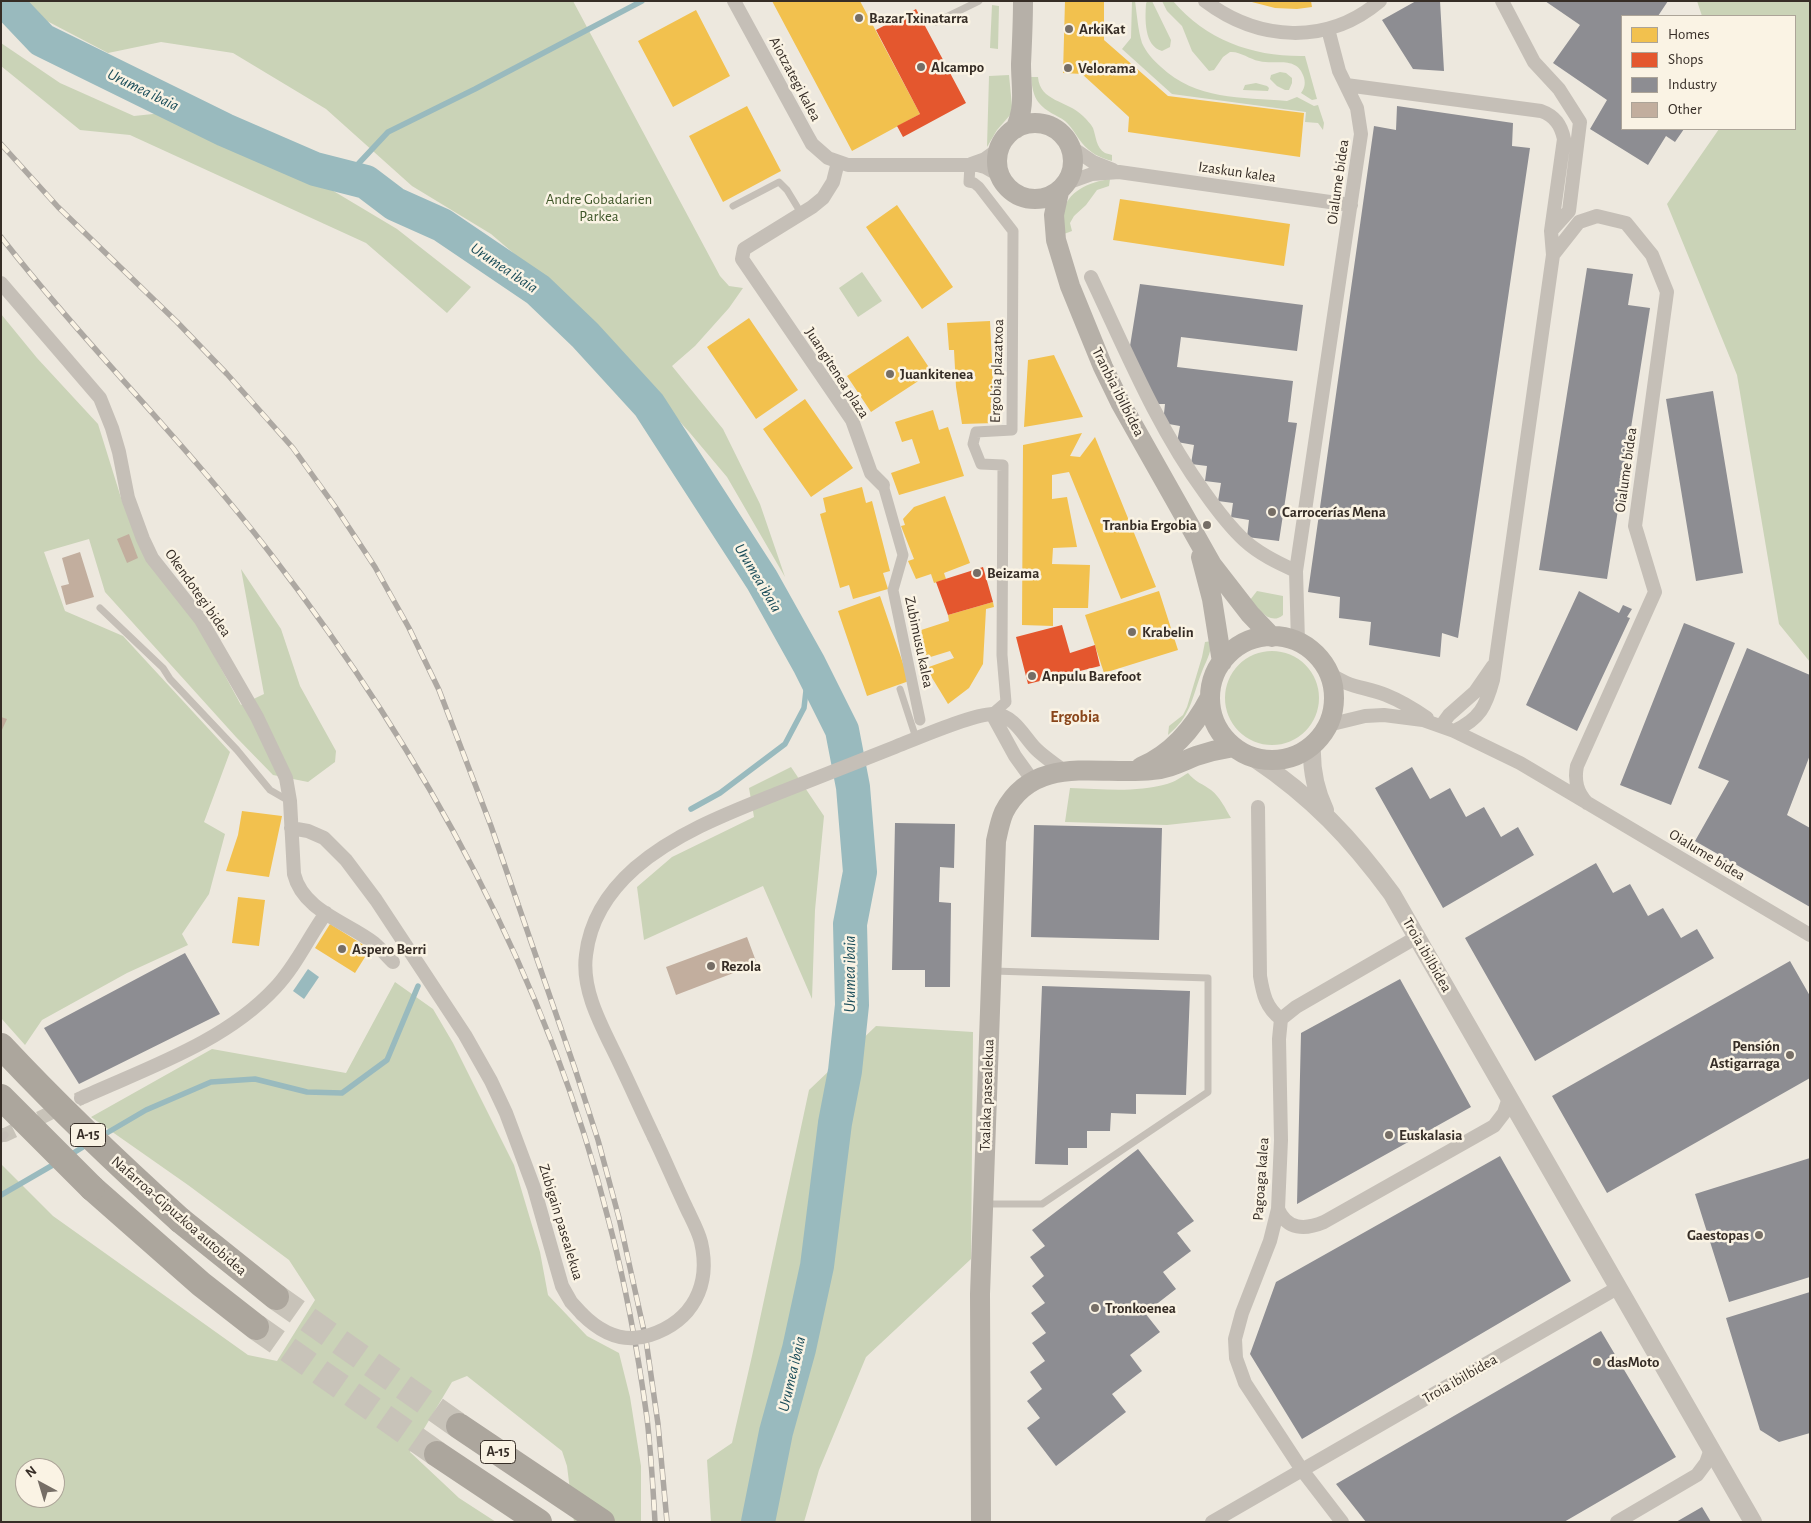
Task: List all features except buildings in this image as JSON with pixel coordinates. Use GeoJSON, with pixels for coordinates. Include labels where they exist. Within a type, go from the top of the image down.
{"type":"FeatureCollection","features":[{"type":"Feature","properties":{"kind":"highway","name":"Nafarroa-Gipuzkoa autobidea"},"geometry":{"type":"LineString","coordinates":[[1,1046],[80,1128],[116,1162],[180,1220],[276,1298]]}},
{"type":"Feature","properties":{"kind":"highway","name":"A-15"},"geometry":{"type":"LineString","coordinates":[[1,1097],[92,1188],[201,1284],[256,1327]]}},
{"type":"Feature","properties":{"kind":"highway","name":"A-15"},"geometry":{"type":"LineString","coordinates":[[458,1426],[602,1522]]}},
{"type":"Feature","properties":{"kind":"highway","name":"A-15"},"geometry":{"type":"LineString","coordinates":[[437,1454],[539,1522]]}},
{"type":"Feature","properties":{"kind":"main road"},"geometry":{"type":"LineString","coordinates":[[1015,129],[1021,115],[1023,98],[1021,63],[1023,1]]}},
{"type":"Feature","properties":{"kind":"main road"},"geometry":{"type":"LineString","coordinates":[[1023,98],[1042,123]]}},
{"type":"Feature","properties":{"kind":"main road"},"geometry":{"type":"LineString","coordinates":[[999,175],[997,164],[999,149],[1007,135],[1015,129],[1033,123],[1042,123],[1054,128],[1064,136],[1071,146]]}},
{"type":"Feature","properties":{"kind":"main road","name":"Tranbia ibilbidea"},"geometry":{"type":"LineString","coordinates":[[1071,146],[1074,159],[1073,172],[1063,188],[1054,215],[1056,240],[1070,286],[1103,367],[1120,402],[1196,538],[1230,590],[1272,637]]}},
{"type":"Feature","properties":{"kind":"main road","name":"Tranbia ibilbidea"},"geometry":{"type":"LineString","coordinates":[[999,175],[1013,193],[1023,198],[1042,217],[1056,240]]}},
{"type":"Feature","properties":{"kind":"main road"},"geometry":{"type":"LineString","coordinates":[[1023,198],[1042,199],[1063,188]]}},
{"type":"Feature","properties":{"kind":"main road","name":"Tranbia ibilbidea"},"geometry":{"type":"LineString","coordinates":[[1196,538],[1212,599],[1222,662]]}},
{"type":"Feature","properties":{"kind":"main road"},"geometry":{"type":"LineString","coordinates":[[1272,637],[1298,642],[1320,660],[1328,672],[1334,698],[1328,724],[1324,732],[1312,745],[1302,752],[1279,760],[1254,758],[1233,747],[1223,737],[1211,711],[1211,685],[1222,662],[1243,643],[1257,638],[1272,637]]}},
{"type":"Feature","properties":{"kind":"main road","name":"Txalaka pasealekua"},"geometry":{"type":"LineString","coordinates":[[1131,771],[1156,759],[1178,742],[1196,721],[1210,697]]}},
{"type":"Feature","properties":{"kind":"main road","name":"Txalaka pasealekua"},"geometry":{"type":"LineString","coordinates":[[981,1522],[980,1294],[996,841],[1004,813],[1021,789],[1049,774],[1064,771],[1153,770],[1233,747]]}},
{"type":"Feature","properties":{"kind":"street","name":"Aiotzategi kalea"},"geometry":{"type":"LineString","coordinates":[[734,1],[807,136],[820,152],[838,162],[858,166],[970,165],[985,167],[999,175]]}},
{"type":"Feature","properties":{"kind":"street"},"geometry":{"type":"LineString","coordinates":[[1205,1],[1236,21],[1254,28],[1291,34],[1328,28],[1362,14],[1380,1]]}},
{"type":"Feature","properties":{"kind":"street"},"geometry":{"type":"LineString","coordinates":[[1502,1],[1534,62],[1559,89],[1580,122],[1568,211],[1551,231]]}},
{"type":"Feature","properties":{"kind":"street","name":"Oialume bidea"},"geometry":{"type":"LineString","coordinates":[[1298,642],[1296,572],[1361,134],[1357,108],[1339,71],[1328,28]]}},
{"type":"Feature","properties":{"kind":"street","name":"Oialume bidea"},"geometry":{"type":"LineString","coordinates":[[1346,85],[1541,111],[1552,116],[1560,126],[1564,139],[1551,231],[1553,256],[1493,680],[1488,700],[1482,710],[1465,726],[1454,731]]}},
{"type":"Feature","properties":{"kind":"street","name":"Izaskun kalea"},"geometry":{"type":"LineString","coordinates":[[1071,146],[1093,162],[1119,172]]}},
{"type":"Feature","properties":{"kind":"street","name":"Aiotzategi kalea"},"geometry":{"type":"LineString","coordinates":[[970,165],[986,159],[999,149]]}},
{"type":"Feature","properties":{"kind":"street"},"geometry":{"type":"LineString","coordinates":[[801,213],[823,198],[833,182],[838,162]]}},
{"type":"Feature","properties":{"kind":"street","name":"Ergobia plazatxoa"},"geometry":{"type":"LineString","coordinates":[[970,165],[969,182],[979,186],[1013,231],[1012,430],[976,432],[973,444],[981,464],[1003,465],[1002,655],[1006,702],[992,714]]}},
{"type":"Feature","properties":{"kind":"street","name":"Izaskun kalea"},"geometry":{"type":"LineString","coordinates":[[1063,188],[1092,174],[1119,172],[1351,204]]}},
{"type":"Feature","properties":{"kind":"street","name":"Juangitenea plaza"},"geometry":{"type":"LineString","coordinates":[[801,213],[744,249],[742,259],[852,420],[871,473],[883,485]]}},
{"type":"Feature","properties":{"kind":"street","name":"Oialume bidea"},"geometry":{"type":"LineString","coordinates":[[1553,256],[1579,222],[1597,216],[1626,224],[1652,255],[1667,292],[1635,526],[1655,592],[1577,766],[1576,784],[1582,798],[1587,803]]}},
{"type":"Feature","properties":{"kind":"street"},"geometry":{"type":"LineString","coordinates":[[1091,277],[1149,401],[1188,470],[1222,517],[1245,542],[1267,557],[1296,572]]}},
{"type":"Feature","properties":{"kind":"street","name":"Okendotegi bidea"},"geometry":{"type":"LineString","coordinates":[[1,283],[100,398],[119,452],[128,498],[152,558],[201,620],[257,717],[286,778],[290,801],[296,884],[308,900],[374,943],[393,962]]}},
{"type":"Feature","properties":{"kind":"street","name":"Zubimusu kalea"},"geometry":{"type":"LineString","coordinates":[[883,485],[903,555],[893,590],[920,720]]}},
{"type":"Feature","properties":{"kind":"street","name":"Oialume bidea"},"geometry":{"type":"LineString","coordinates":[[1441,726],[1449,715],[1475,692],[1487,677],[1496,661]]}},
{"type":"Feature","properties":{"kind":"street","name":"Oialume bidea"},"geometry":{"type":"LineString","coordinates":[[1328,672],[1346,684],[1384,695],[1403,703],[1441,726]]}},
{"type":"Feature","properties":{"kind":"street"},"geometry":{"type":"LineString","coordinates":[[992,714],[1003,716],[1011,721],[1037,750],[1064,771]]}},
{"type":"Feature","properties":{"kind":"street"},"geometry":{"type":"LineString","coordinates":[[992,714],[1015,756],[1033,781]]}},
{"type":"Feature","properties":{"kind":"street","name":"Zubigain pasealekua"},"geometry":{"type":"LineString","coordinates":[[291,828],[308,831],[324,838],[346,860],[391,923],[464,1035],[491,1081],[506,1113],[534,1188],[562,1286],[571,1302],[593,1325],[603,1331],[627,1339],[640,1338],[661,1331],[684,1316],[695,1302],[700,1289],[704,1268],[701,1242],[594,1005],[588,986],[586,966],[588,942],[602,906],[622,880],[644,862],[682,836],[732,811],[912,740],[992,714]]}},
{"type":"Feature","properties":{"kind":"street","name":"Oialume bidea"},"geometry":{"type":"LineString","coordinates":[[1328,724],[1356,718],[1384,716],[1422,720],[1454,731],[1520,763],[1810,935]]}},
{"type":"Feature","properties":{"kind":"street","name":"Troia ibilbidea"},"geometry":{"type":"LineString","coordinates":[[1312,745],[1312,770],[1315,783],[1322,803],[1332,821]]}},
{"type":"Feature","properties":{"kind":"street","name":"Troia ibilbidea"},"geometry":{"type":"LineString","coordinates":[[1254,758],[1295,787],[1332,821],[1371,865],[1392,894],[1754,1522]]}},
{"type":"Feature","properties":{"kind":"street"},"geometry":{"type":"LineString","coordinates":[[1258,807],[1260,976],[1265,1002],[1276,1015],[1281,1019],[1296,1007],[1417,937]]}},
{"type":"Feature","properties":{"kind":"street"},"geometry":{"type":"LineString","coordinates":[[81,1098],[201,1043],[240,1019],[276,988],[296,964],[326,913]]}},
{"type":"Feature","properties":{"kind":"street","name":"Pagoaga kalea"},"geometry":{"type":"LineString","coordinates":[[1281,1019],[1279,1039],[1281,1140],[1278,1209],[1270,1241],[1235,1339],[1236,1358],[1245,1382],[1302,1470],[1342,1522]]}},
{"type":"Feature","properties":{"kind":"street"},"geometry":{"type":"LineString","coordinates":[[1278,1209],[1282,1219],[1290,1224],[1310,1228],[1324,1222],[1494,1126],[1504,1113],[1510,1098]]}},
{"type":"Feature","properties":{"kind":"street","name":"Troia ibilbidea"},"geometry":{"type":"LineString","coordinates":[[1212,1522],[1619,1287]]}},
{"type":"Feature","properties":{"kind":"street"},"geometry":{"type":"LineString","coordinates":[[1616,1522],[1696,1476],[1706,1463],[1711,1449]]}},
{"type":"Feature","properties":{"kind":"lane"},"geometry":{"type":"LineString","coordinates":[[936,22],[979,1]]}},
{"type":"Feature","properties":{"kind":"lane"},"geometry":{"type":"LineString","coordinates":[[733,206],[780,182],[801,213]]}},
{"type":"Feature","properties":{"kind":"lane"},"geometry":{"type":"LineString","coordinates":[[100,608],[162,668],[170,679],[237,750],[270,790],[290,801]]}},
{"type":"Feature","properties":{"kind":"lane"},"geometry":{"type":"LineString","coordinates":[[900,688],[912,740]]}},
{"type":"Feature","properties":{"kind":"lane"},"geometry":{"type":"LineString","coordinates":[[983,1204],[1042,1204],[1208,1092],[1208,978],[991,971]]}},
{"type":"Feature","properties":{"kind":"green space","name":"Andre Gobadarien Parkea"},"geometry":{"type":"Polygon","coordinates":[[[26,1],[573,1],[720,276],[729,286],[743,288],[729,308],[695,346],[672,366],[723,429],[760,504],[785,577],[727,477],[690,433],[580,310],[491,234],[412,186],[326,109],[233,53],[161,42],[108,53],[47,21],[26,1]]]}},
{"type":"Feature","properties":{"kind":"green space"},"geometry":{"type":"Polygon","coordinates":[[[1132,1],[1135,1],[1142,43],[1155,62],[1175,78],[1189,86],[1220,95],[1287,101],[1297,97],[1314,106],[1318,105],[1324,123],[1323,130],[1318,123],[1305,122],[1306,112],[1172,94],[1122,49],[1131,38],[1132,1]]]}},
{"type":"Feature","properties":{"kind":"green space"},"geometry":{"type":"Polygon","coordinates":[[[1147,1],[1152,1],[1171,40],[1170,47],[1162,51],[1152,44],[1147,31],[1146,4],[1147,1]]]}},
{"type":"Feature","properties":{"kind":"green space"},"geometry":{"type":"Polygon","coordinates":[[[1162,1],[1173,1],[1201,27],[1233,44],[1250,50],[1286,56],[1305,56],[1317,99],[1312,100],[1301,93],[1305,85],[1304,78],[1300,69],[1290,63],[1259,61],[1230,52],[1223,57],[1214,70],[1209,71],[1192,51],[1182,26],[1167,11],[1162,1]]]}},
{"type":"Feature","properties":{"kind":"green space"},"geometry":{"type":"Polygon","coordinates":[[[1697,1],[1810,1],[1810,662],[1779,624],[1737,375],[1667,204],[1718,130],[1796,130],[1796,15],[1702,15],[1697,1]]]}},
{"type":"Feature","properties":{"kind":"green space"},"geometry":{"type":"Polygon","coordinates":[[[992,5],[999,6],[998,49],[990,48],[992,5]]]}},
{"type":"Feature","properties":{"kind":"green space"},"geometry":{"type":"Polygon","coordinates":[[[1,43],[60,83],[134,116],[172,112],[310,177],[397,229],[471,287],[447,313],[366,243],[130,135],[80,130],[1,66],[1,43]]]}},
{"type":"Feature","properties":{"kind":"green space"},"geometry":{"type":"Polygon","coordinates":[[[1280,72],[1286,73],[1292,78],[1289,90],[1277,86],[1270,79],[1271,75],[1280,72]]]}},
{"type":"Feature","properties":{"kind":"green space"},"geometry":{"type":"Polygon","coordinates":[[[1009,75],[1011,114],[997,130],[987,147],[989,76],[1009,75]]]}},
{"type":"Feature","properties":{"kind":"green space"},"geometry":{"type":"Polygon","coordinates":[[[1031,77],[1038,77],[1040,85],[1049,96],[1077,111],[1090,123],[1100,148],[1105,153],[1112,155],[1112,161],[1099,157],[1088,150],[1065,121],[1042,106],[1034,94],[1031,77]]]}},
{"type":"Feature","properties":{"kind":"green space"},"geometry":{"type":"Polygon","coordinates":[[[1256,83],[1267,86],[1269,88],[1268,91],[1243,90],[1245,85],[1256,83]]]}},
{"type":"Feature","properties":{"kind":"green space"},"geometry":{"type":"Polygon","coordinates":[[[1110,179],[1109,186],[1097,190],[1086,205],[1074,216],[1070,223],[1072,231],[1064,234],[1063,214],[1069,199],[1087,185],[1110,179]]]}},
{"type":"Feature","properties":{"kind":"green space"},"geometry":{"type":"Polygon","coordinates":[[[862,272],[882,301],[858,317],[839,288],[862,272]]]}},
{"type":"Feature","properties":{"kind":"green space"},"geometry":{"type":"Polygon","coordinates":[[[1,314],[37,358],[98,424],[122,501],[149,563],[197,624],[241,705],[264,694],[241,569],[281,629],[300,686],[336,751],[335,762],[308,782],[273,775],[236,737],[105,592],[89,539],[44,552],[65,611],[123,636],[230,752],[204,822],[225,834],[209,894],[182,934],[188,945],[127,973],[42,1020],[25,1045],[1,1018],[1,314]]]}},
{"type":"Feature","properties":{"kind":"green space"},"geometry":{"type":"Polygon","coordinates":[[[1257,591],[1283,596],[1283,615],[1274,619],[1261,612],[1250,600],[1257,591]]]}},
{"type":"Feature","properties":{"kind":"green space"},"geometry":{"type":"Polygon","coordinates":[[[1212,641],[1209,654],[1186,714],[1168,735],[1169,726],[1183,715],[1187,707],[1205,642],[1212,641]]]}},
{"type":"Feature","properties":{"kind":"green space"},"geometry":{"type":"Polygon","coordinates":[[[1272,651],[1290,655],[1305,665],[1315,680],[1319,698],[1315,716],[1305,731],[1290,741],[1272,745],[1254,741],[1239,731],[1229,716],[1225,698],[1229,680],[1239,665],[1254,655],[1272,651]]]}},
{"type":"Feature","properties":{"kind":"green space"},"geometry":{"type":"Polygon","coordinates":[[[791,767],[824,816],[815,910],[812,999],[763,886],[644,940],[637,887],[672,857],[754,817],[749,788],[791,767]]]}},
{"type":"Feature","properties":{"kind":"green space"},"geometry":{"type":"Polygon","coordinates":[[[1188,773],[1214,793],[1231,818],[1167,825],[1065,822],[1070,788],[1143,789],[1170,783],[1188,773]]]}},
{"type":"Feature","properties":{"kind":"green space"},"geometry":{"type":"Polygon","coordinates":[[[395,982],[433,1009],[453,1043],[514,1165],[540,1252],[548,1295],[587,1336],[619,1353],[630,1397],[641,1466],[641,1522],[574,1522],[567,1466],[562,1451],[467,1376],[452,1382],[410,1452],[459,1498],[496,1522],[1,1522],[1,1164],[53,1216],[248,1355],[277,1361],[315,1300],[289,1260],[188,1185],[91,1117],[212,1049],[346,1073],[395,982]]]}},
{"type":"Feature","properties":{"kind":"green space"},"geometry":{"type":"Polygon","coordinates":[[[876,1026],[973,1032],[971,1259],[866,1357],[819,1470],[804,1522],[711,1522],[707,1460],[732,1443],[809,1090],[876,1026]]]}},
{"type":"Feature","properties":{"kind":"water"},"geometry":{"type":"Polygon","coordinates":[[[308,969],[319,977],[304,999],[293,991],[308,969]]]}},
{"type":"Feature","properties":{"kind":"waterway","name":"Urumea ibaia"},"geometry":{"type":"LineString","coordinates":[[5,1],[42,40],[225,130],[315,169],[366,182],[395,204],[442,225],[538,290],[585,335],[649,405],[762,580],[809,664],[842,730],[853,787],[860,872],[850,924],[852,1005],[845,1071],[835,1123],[817,1266],[799,1349],[776,1432],[758,1522]]}},
{"type":"Feature","properties":{"kind":"waterway"},"geometry":{"type":"LineString","coordinates":[[346,177],[388,132],[475,89],[642,1]]}},
{"type":"Feature","properties":{"kind":"waterway"},"geometry":{"type":"LineString","coordinates":[[691,809],[720,793],[785,744],[804,708],[809,664]]}},
{"type":"Feature","properties":{"kind":"waterway"},"geometry":{"type":"LineString","coordinates":[[100,1137],[146,1110],[211,1082],[255,1079],[307,1092],[342,1093],[387,1060],[418,986]]}},
{"type":"Feature","properties":{"kind":"waterway"},"geometry":{"type":"LineString","coordinates":[[70,1155],[88,1144]]}},
{"type":"Feature","properties":{"kind":"waterway"},"geometry":{"type":"LineString","coordinates":[[1,1195],[58,1162]]}},
{"type":"Feature","properties":{"kind":"tunnel"},"geometry":{"type":"LineString","coordinates":[[1,1135],[5,1135],[81,1098]]}},
{"type":"Feature","properties":{"kind":"tunnel"},"geometry":{"type":"LineString","coordinates":[[276,1297],[459,1426]]}},
{"type":"Feature","properties":{"kind":"tunnel"},"geometry":{"type":"LineString","coordinates":[[256,1327],[437,1454]]}},
{"type":"Feature","properties":{"kind":"railway"},"geometry":{"type":"LineString","coordinates":[[1,144],[58,207],[177,322],[227,374],[293,448],[375,567],[409,628],[439,690],[491,826],[598,1140],[619,1218],[646,1340],[658,1424],[667,1522]]}},
{"type":"Feature","properties":{"kind":"railway"},"geometry":{"type":"LineString","coordinates":[[1,237],[67,317],[238,512],[270,553],[326,629],[379,707],[428,787],[474,870],[515,955],[552,1042],[583,1131],[609,1222],[636,1344],[650,1444],[655,1522]]}},
{"type":"Feature","properties":{"kind":"place","name":"Bazar Txinatarra"},"geometry":{"type":"Point","coordinates":[859,18]}},
{"type":"Feature","properties":{"kind":"place","name":"ArkiKat"},"geometry":{"type":"Point","coordinates":[1069,29]}},
{"type":"Feature","properties":{"kind":"place","name":"Alcampo"},"geometry":{"type":"Point","coordinates":[921,67]}},
{"type":"Feature","properties":{"kind":"place","name":"Velorama"},"geometry":{"type":"Point","coordinates":[1068,68]}},
{"type":"Feature","properties":{"kind":"place","name":"Juankitenea"},"geometry":{"type":"Point","coordinates":[890,374]}},
{"type":"Feature","properties":{"kind":"place","name":"Carrocerías Mena"},"geometry":{"type":"Point","coordinates":[1272,512]}},
{"type":"Feature","properties":{"kind":"place","name":"Tranbia Ergobia"},"geometry":{"type":"Point","coordinates":[1207,525]}},
{"type":"Feature","properties":{"kind":"place","name":"Beizama"},"geometry":{"type":"Point","coordinates":[977,573]}},
{"type":"Feature","properties":{"kind":"place","name":"Krabelin"},"geometry":{"type":"Point","coordinates":[1132,632]}},
{"type":"Feature","properties":{"kind":"place","name":"Anpulu Barefoot"},"geometry":{"type":"Point","coordinates":[1032,676]}},
{"type":"Feature","properties":{"kind":"place","name":"Aspero Berri"},"geometry":{"type":"Point","coordinates":[342,949]}},
{"type":"Feature","properties":{"kind":"place","name":"Rezola"},"geometry":{"type":"Point","coordinates":[711,966]}},
{"type":"Feature","properties":{"kind":"place","name":"Pensión Astigarraga"},"geometry":{"type":"Point","coordinates":[1790,1055]}},
{"type":"Feature","properties":{"kind":"place","name":"Euskalasia"},"geometry":{"type":"Point","coordinates":[1389,1135]}},
{"type":"Feature","properties":{"kind":"place","name":"Gaestopas"},"geometry":{"type":"Point","coordinates":[1759,1235]}},
{"type":"Feature","properties":{"kind":"place","name":"Tronkoenea"},"geometry":{"type":"Point","coordinates":[1095,1308]}},
{"type":"Feature","properties":{"kind":"place","name":"dasMoto"},"geometry":{"type":"Point","coordinates":[1597,1362]}},
{"type":"Feature","properties":{"kind":"district","name":"Ergobia"},"geometry":{"type":"Point","coordinates":[1075,717]}}]}
